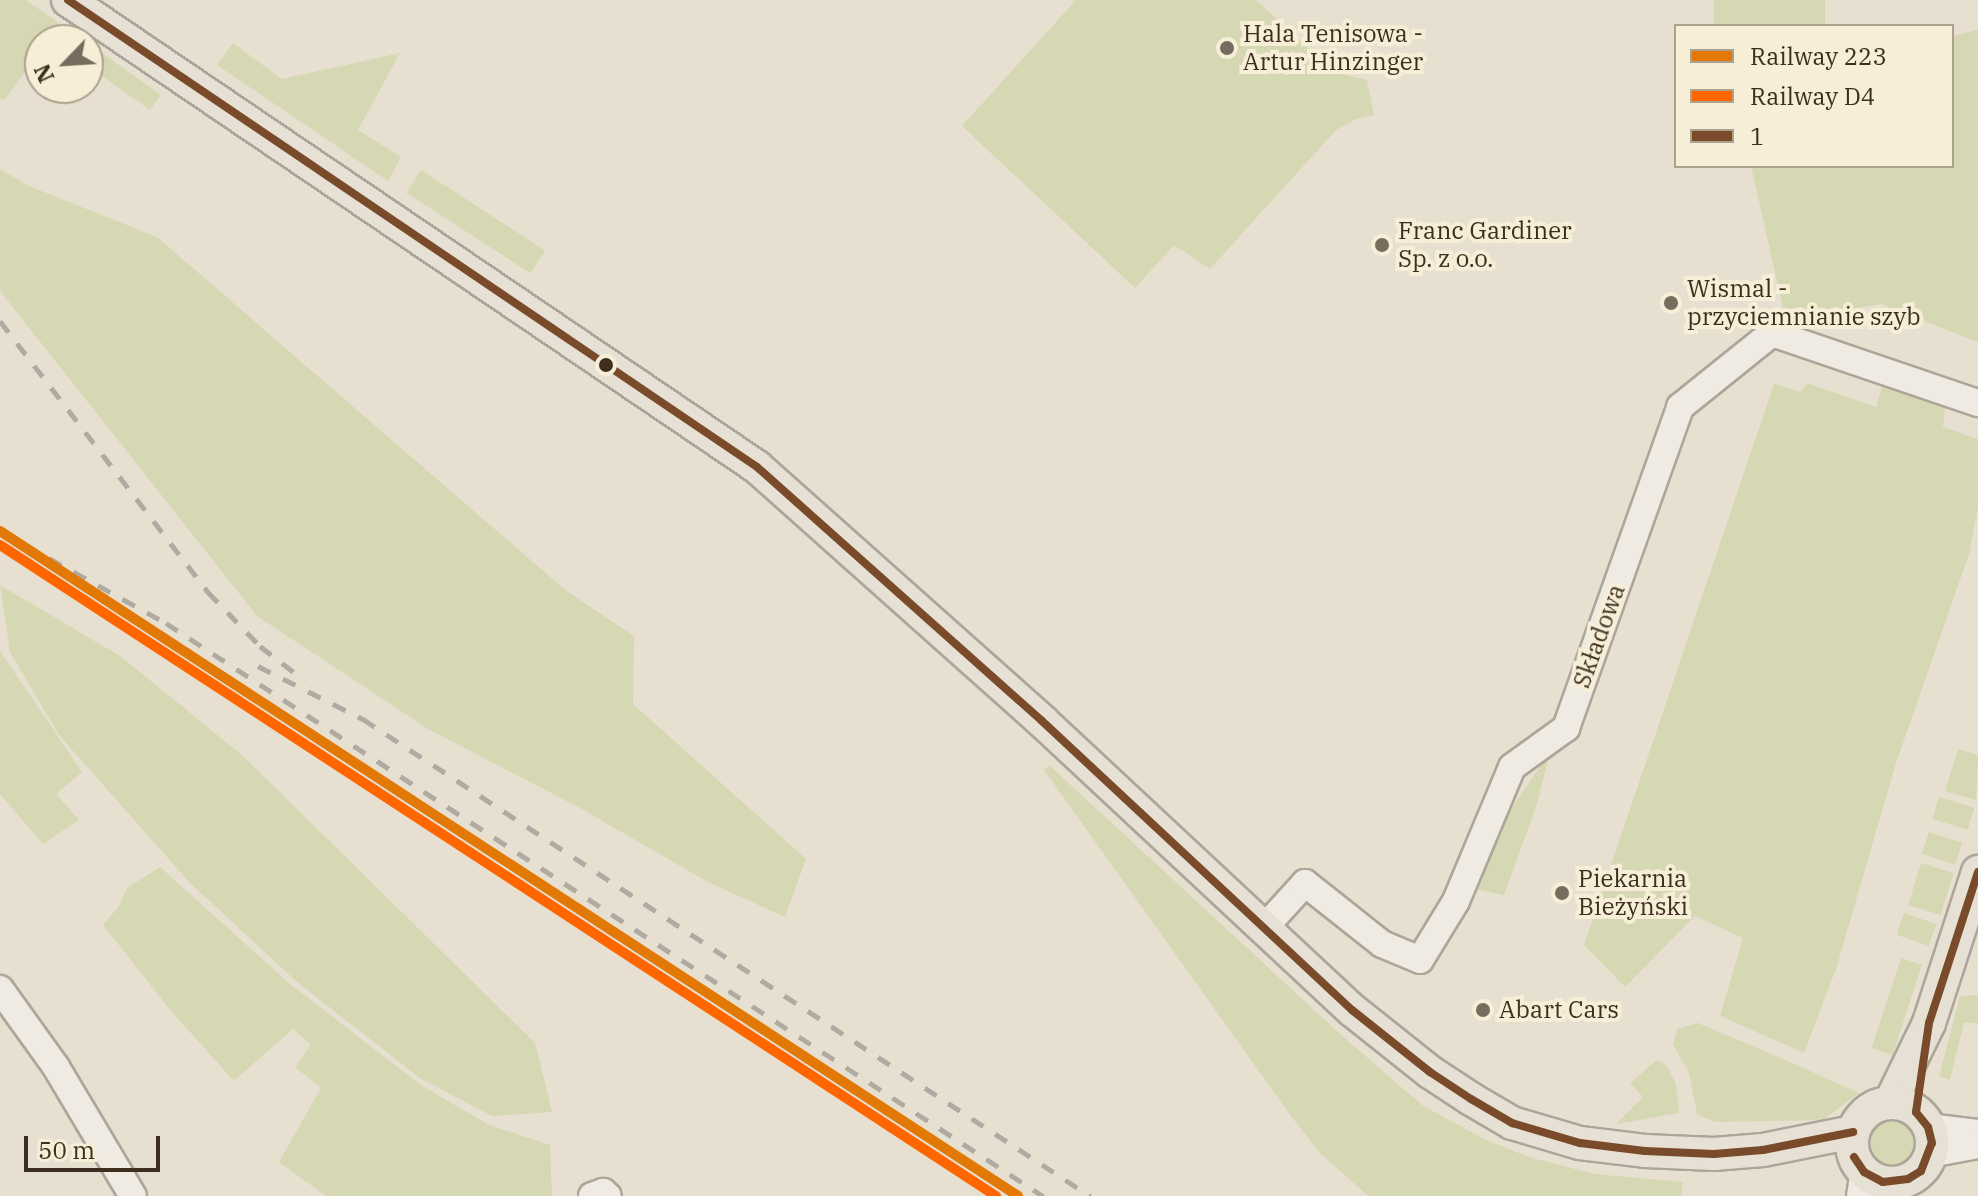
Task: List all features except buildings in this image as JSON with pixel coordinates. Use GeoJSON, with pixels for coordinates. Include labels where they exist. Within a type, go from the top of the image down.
{"type":"FeatureCollection","features":[{"type":"Feature","properties":{"kind":"main road"},"geometry":{"type":"LineString","coordinates":[[68,0],[757,467],[849,546],[1352,1010],[1430,1072],[1512,1123],[1580,1143],[1645,1151],[1714,1154],[1763,1150],[1858,1164],[1890,1190],[1921,1171],[1916,1124],[1929,1023],[1978,872]]}},
{"type":"Feature","properties":{"kind":"main road"},"geometry":{"type":"LineString","coordinates":[[1858,1164],[1871,1109],[1916,1124]]}},
{"type":"Feature","properties":{"kind":"street","name":"Składowa"},"geometry":{"type":"LineString","coordinates":[[1264,928],[1305,883],[1382,944],[1420,960],[1456,901],[1512,767],[1566,728],[1680,407],[1772,333],[1978,403]]}},
{"type":"Feature","properties":{"kind":"street"},"geometry":{"type":"LineString","coordinates":[[0,989],[56,1067],[133,1196]]}},
{"type":"Feature","properties":{"kind":"street"},"geometry":{"type":"LineString","coordinates":[[1916,1124],[1978,1133]]}},
{"type":"Feature","properties":{"kind":"street"},"geometry":{"type":"LineString","coordinates":[[1916,1124],[1978,1145]]}},
{"type":"Feature","properties":{"kind":"street"},"geometry":{"type":"LineString","coordinates":[[592,1196],[603,1192],[608,1196]]}},
{"type":"Feature","properties":{"kind":"green space"},"geometry":{"type":"Polygon","coordinates":[[[0,0],[26,0],[60,24],[24,24],[24,73],[4,100],[0,99],[0,0]]]}},
{"type":"Feature","properties":{"kind":"green space"},"geometry":{"type":"Polygon","coordinates":[[[1076,0],[1256,0],[1334,72],[1367,80],[1374,115],[1356,119],[1336,130],[1210,269],[1174,245],[1135,288],[962,126],[1076,0]]]}},
{"type":"Feature","properties":{"kind":"green space"},"geometry":{"type":"Polygon","coordinates":[[[1714,0],[1825,0],[1825,24],[1714,24],[1714,0]]]}},
{"type":"Feature","properties":{"kind":"green space"},"geometry":{"type":"Polygon","coordinates":[[[1978,30],[1978,342],[1881,304],[1786,321],[1751,168],[1954,168],[1954,36],[1978,30]]]}},
{"type":"Feature","properties":{"kind":"green space"},"geometry":{"type":"Polygon","coordinates":[[[233,43],[282,79],[400,53],[358,130],[401,157],[388,181],[217,65],[233,43]]]}},
{"type":"Feature","properties":{"kind":"green space"},"geometry":{"type":"Polygon","coordinates":[[[104,54],[161,95],[150,110],[104,77],[104,54]]]}},
{"type":"Feature","properties":{"kind":"green space"},"geometry":{"type":"Polygon","coordinates":[[[0,169],[29,186],[157,237],[564,589],[634,636],[633,704],[806,859],[785,917],[706,881],[580,808],[428,729],[257,616],[0,291],[0,169]]]}},
{"type":"Feature","properties":{"kind":"green space"},"geometry":{"type":"Polygon","coordinates":[[[421,170],[545,251],[530,273],[406,193],[421,170]]]}},
{"type":"Feature","properties":{"kind":"green space"},"geometry":{"type":"Polygon","coordinates":[[[1884,379],[1946,400],[1943,427],[1978,439],[1978,506],[1969,554],[1896,763],[1836,969],[1804,1053],[1720,1016],[1743,938],[1695,916],[1625,987],[1584,945],[1774,384],[1801,392],[1807,383],[1876,407],[1884,379]]]}},
{"type":"Feature","properties":{"kind":"green space"},"geometry":{"type":"Polygon","coordinates":[[[0,585],[120,656],[242,755],[535,1043],[552,1112],[492,1116],[420,1078],[297,982],[189,882],[59,735],[10,652],[0,585]]]}},
{"type":"Feature","properties":{"kind":"green space"},"geometry":{"type":"Polygon","coordinates":[[[0,651],[82,772],[56,794],[79,820],[43,844],[0,794],[0,651]]]}},
{"type":"Feature","properties":{"kind":"green space"},"geometry":{"type":"Polygon","coordinates":[[[1958,749],[1978,755],[1976,800],[1945,791],[1958,749]]]}},
{"type":"Feature","properties":{"kind":"green space"},"geometry":{"type":"Polygon","coordinates":[[[1550,752],[1537,804],[1504,895],[1474,889],[1511,809],[1550,752]]]}},
{"type":"Feature","properties":{"kind":"green space"},"geometry":{"type":"Polygon","coordinates":[[[1049,765],[1339,1033],[1422,1105],[1484,1139],[1529,1157],[1594,1174],[1683,1182],[1681,1196],[1368,1196],[1319,1152],[1291,1116],[1044,770],[1049,765]]]}},
{"type":"Feature","properties":{"kind":"green space"},"geometry":{"type":"Polygon","coordinates":[[[1939,797],[1974,808],[1968,830],[1932,819],[1939,797]]]}},
{"type":"Feature","properties":{"kind":"green space"},"geometry":{"type":"Polygon","coordinates":[[[1929,832],[1962,843],[1955,865],[1922,854],[1929,832]]]}},
{"type":"Feature","properties":{"kind":"green space"},"geometry":{"type":"Polygon","coordinates":[[[1921,863],[1954,873],[1941,915],[1908,905],[1921,863]]]}},
{"type":"Feature","properties":{"kind":"green space"},"geometry":{"type":"Polygon","coordinates":[[[160,867],[290,984],[421,1085],[489,1125],[550,1145],[552,1196],[326,1196],[279,1162],[321,1088],[295,1067],[311,1045],[293,1029],[234,1081],[171,1011],[103,925],[119,906],[127,888],[160,867]]]}},
{"type":"Feature","properties":{"kind":"green space"},"geometry":{"type":"Polygon","coordinates":[[[1904,913],[1936,924],[1929,946],[1897,935],[1904,913]]]}},
{"type":"Feature","properties":{"kind":"green space"},"geometry":{"type":"Polygon","coordinates":[[[1901,958],[1922,965],[1893,1055],[1872,1048],[1901,958]]]}},
{"type":"Feature","properties":{"kind":"green space"},"geometry":{"type":"Polygon","coordinates":[[[1978,995],[1978,1023],[1964,1023],[1950,1080],[1939,1076],[1960,996],[1978,995]]]}},
{"type":"Feature","properties":{"kind":"green space"},"geometry":{"type":"Polygon","coordinates":[[[1698,1023],[1859,1093],[1823,1120],[1715,1122],[1697,1114],[1689,1073],[1673,1044],[1677,1029],[1698,1023]]]}},
{"type":"Feature","properties":{"kind":"green space"},"geometry":{"type":"Polygon","coordinates":[[[1657,1060],[1667,1066],[1676,1084],[1679,1113],[1616,1124],[1643,1097],[1630,1083],[1657,1060]]]}},
{"type":"Feature","properties":{"kind":"green space"},"geometry":{"type":"Polygon","coordinates":[[[1890,1118],[1908,1125],[1915,1143],[1908,1161],[1890,1168],[1872,1161],[1865,1143],[1872,1125],[1890,1118]]]}},
{"type":"Feature","properties":{"kind":"railway"},"geometry":{"type":"LineString","coordinates":[[0,321],[208,592],[260,646],[304,680]]}},
{"type":"Feature","properties":{"kind":"railway"},"geometry":{"type":"LineString","coordinates":[[0,531],[166,623],[1043,1196]]}},
{"type":"Feature","properties":{"kind":"railway"},"geometry":{"type":"LineString","coordinates":[[258,666],[363,719],[1090,1196]]}},
{"type":"Feature","properties":{"kind":"rail line","name":"223"},"geometry":{"type":"LineString","coordinates":[[0,531],[1018,1196]]}},
{"type":"Feature","properties":{"kind":"rail line","name":"D4"},"geometry":{"type":"LineString","coordinates":[[0,545],[996,1196]]}},
{"type":"Feature","properties":{"kind":"transit line","name":"1"},"geometry":{"type":"LineString","coordinates":[[68,0],[757,467],[1042,721],[1352,1010],[1430,1072],[1471,1099],[1512,1123],[1580,1143],[1645,1151],[1714,1154],[1763,1150],[1853,1132]]}},
{"type":"Feature","properties":{"kind":"transit line","name":"1"},"geometry":{"type":"LineString","coordinates":[[1916,1112],[1929,1023],[1978,872]]}},
{"type":"Feature","properties":{"kind":"transit line","name":"1"},"geometry":{"type":"LineString","coordinates":[[1854,1157],[1864,1172],[1883,1182],[1908,1179],[1921,1171],[1932,1143],[1928,1127],[1916,1112]]}},
{"type":"Feature","properties":{"kind":"place","name":"Hala Tenisowa - Artur Hinzinger"},"geometry":{"type":"Point","coordinates":[1227,48]}},
{"type":"Feature","properties":{"kind":"place","name":"Franc Gardiner Sp. z o.o."},"geometry":{"type":"Point","coordinates":[1382,245]}},
{"type":"Feature","properties":{"kind":"place","name":"Wismal - przyciemnianie szyb"},"geometry":{"type":"Point","coordinates":[1671,303]}},
{"type":"Feature","properties":{"kind":"place","name":"Piekarnia Bieżyński"},"geometry":{"type":"Point","coordinates":[1562,893]}},
{"type":"Feature","properties":{"kind":"place","name":"Abart Cars"},"geometry":{"type":"Point","coordinates":[1483,1010]}}]}
